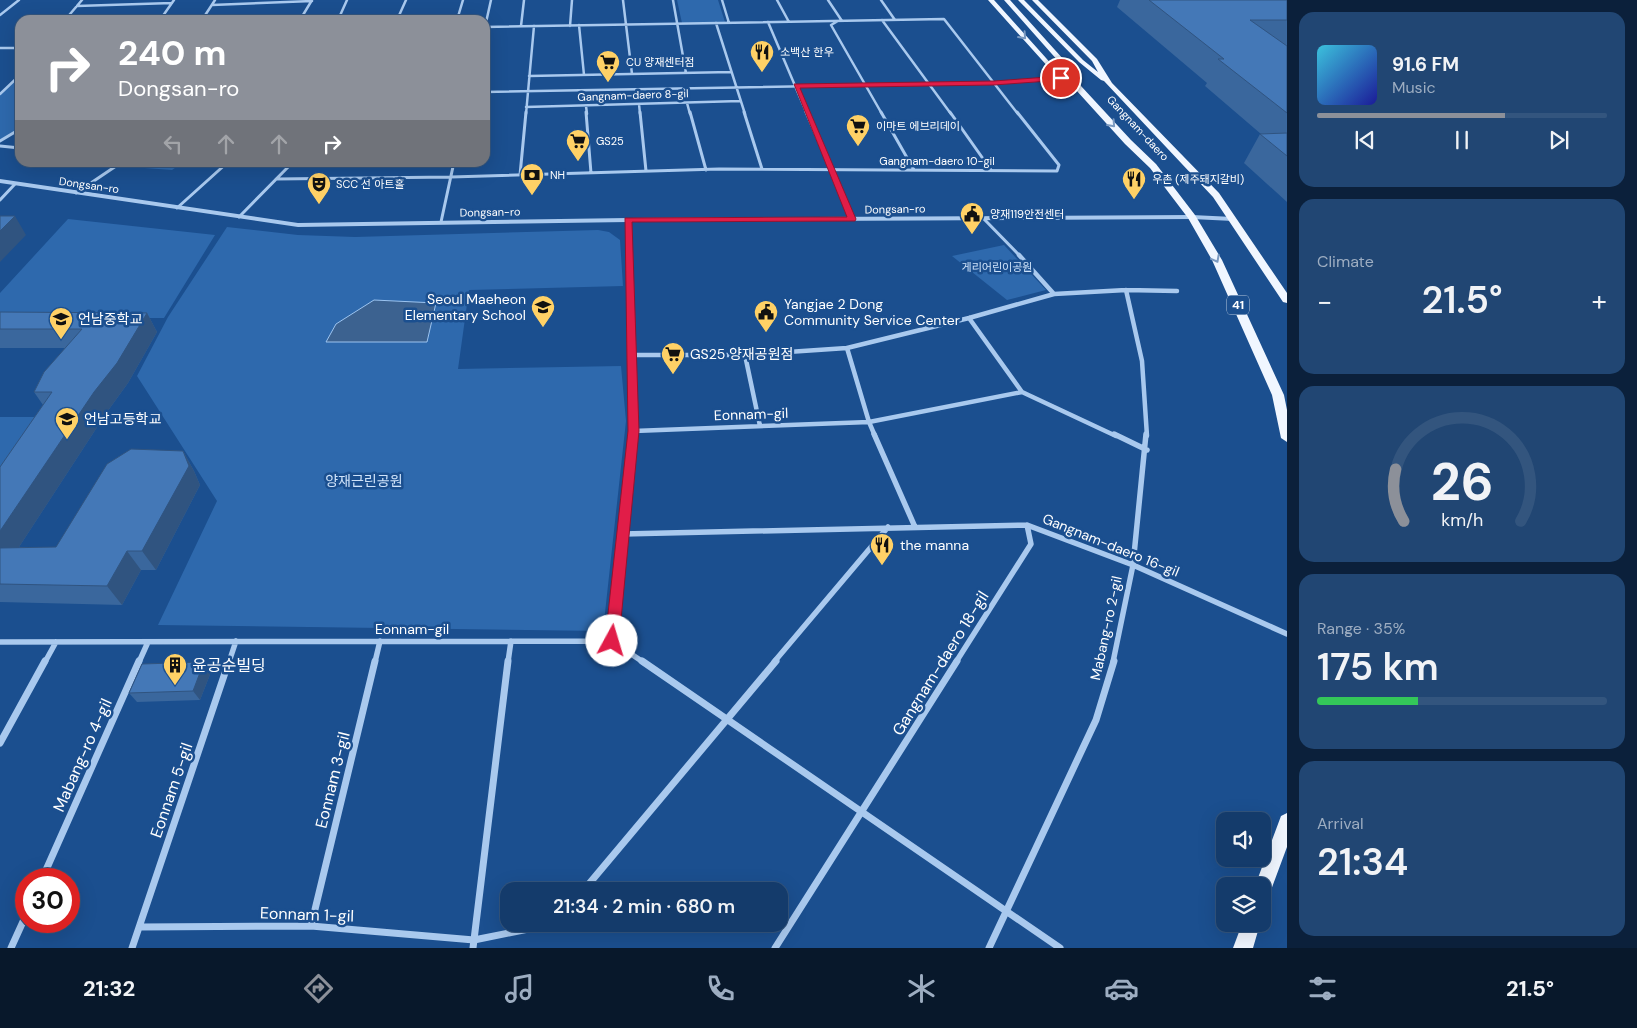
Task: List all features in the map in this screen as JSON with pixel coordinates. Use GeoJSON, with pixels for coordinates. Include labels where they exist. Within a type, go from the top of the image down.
{"type":"FeatureCollection","features":[{"type":"Feature","properties":{"kind":"main road","name":"Gangnam-daero"},"geometry":{"type":"LineString","coordinates":[[991,0],[1061,78],[1079,88],[1128,142],[1153,166],[1192,217],[1221,268],[1278,395],[1287,438]]}},
{"type":"Feature","properties":{"kind":"main road","name":"41"},"geometry":{"type":"LineString","coordinates":[[1007,0],[1062,61],[1079,88]]}},
{"type":"Feature","properties":{"kind":"main road"},"geometry":{"type":"LineString","coordinates":[[1021,0],[1080,61],[1109,84]]}},
{"type":"Feature","properties":{"kind":"main road","name":"Gangnam-daero"},"geometry":{"type":"LineString","coordinates":[[1035,0],[1095,60],[1109,84],[1184,159],[1216,195],[1287,300]]}},
{"type":"Feature","properties":{"kind":"main road"},"geometry":{"type":"LineString","coordinates":[[1267,877],[1287,822]]}},
{"type":"Feature","properties":{"kind":"main road"},"geometry":{"type":"LineString","coordinates":[[1243,948],[1248,932]]}},
{"type":"Feature","properties":{"kind":"street"},"geometry":{"type":"LineString","coordinates":[[0,15],[19,0]]}},
{"type":"Feature","properties":{"kind":"street"},"geometry":{"type":"LineString","coordinates":[[69,15],[82,0]]}},
{"type":"Feature","properties":{"kind":"street"},"geometry":{"type":"LineString","coordinates":[[206,15],[215,0]]}},
{"type":"Feature","properties":{"kind":"street"},"geometry":{"type":"LineString","coordinates":[[212,5],[312,0]]}},
{"type":"Feature","properties":{"kind":"street"},"geometry":{"type":"LineString","coordinates":[[303,15],[312,0]]}},
{"type":"Feature","properties":{"kind":"street"},"geometry":{"type":"LineString","coordinates":[[340,15],[346,0]]}},
{"type":"Feature","properties":{"kind":"street"},"geometry":{"type":"LineString","coordinates":[[399,15],[406,0]]}},
{"type":"Feature","properties":{"kind":"street"},"geometry":{"type":"LineString","coordinates":[[458,15],[463,0]]}},
{"type":"Feature","properties":{"kind":"street"},"geometry":{"type":"LineString","coordinates":[[488,15],[491,0]]}},
{"type":"Feature","properties":{"kind":"street"},"geometry":{"type":"LineString","coordinates":[[521,26],[524,0]]}},
{"type":"Feature","properties":{"kind":"street"},"geometry":{"type":"LineString","coordinates":[[570,26],[572,0]]}},
{"type":"Feature","properties":{"kind":"street"},"geometry":{"type":"LineString","coordinates":[[623,0],[632,74]]}},
{"type":"Feature","properties":{"kind":"street"},"geometry":{"type":"LineString","coordinates":[[673,0],[686,73]]}},
{"type":"Feature","properties":{"kind":"street"},"geometry":{"type":"LineString","coordinates":[[722,0],[729,23]]}},
{"type":"Feature","properties":{"kind":"street"},"geometry":{"type":"LineString","coordinates":[[777,0],[789,22]]}},
{"type":"Feature","properties":{"kind":"street"},"geometry":{"type":"LineString","coordinates":[[828,0],[840,21]]}},
{"type":"Feature","properties":{"kind":"street"},"geometry":{"type":"LineString","coordinates":[[881,0],[895,20]]}},
{"type":"Feature","properties":{"kind":"street"},"geometry":{"type":"LineString","coordinates":[[77,6],[173,1]]}},
{"type":"Feature","properties":{"kind":"street"},"geometry":{"type":"LineString","coordinates":[[163,15],[173,1]]}},
{"type":"Feature","properties":{"kind":"street"},"geometry":{"type":"LineString","coordinates":[[882,20],[991,170]]}},
{"type":"Feature","properties":{"kind":"street"},"geometry":{"type":"LineString","coordinates":[[490,27],[944,20],[994,83]]}},
{"type":"Feature","properties":{"kind":"street"},"geometry":{"type":"LineString","coordinates":[[840,21],[831,25],[914,170]]}},
{"type":"Feature","properties":{"kind":"street"},"geometry":{"type":"LineString","coordinates":[[768,22],[852,219]]}},
{"type":"Feature","properties":{"kind":"street"},"geometry":{"type":"LineString","coordinates":[[716,24],[762,169]]}},
{"type":"Feature","properties":{"kind":"street"},"geometry":{"type":"LineString","coordinates":[[579,25],[584,75]]}},
{"type":"Feature","properties":{"kind":"street"},"geometry":{"type":"LineString","coordinates":[[520,175],[534,26]]}},
{"type":"Feature","properties":{"kind":"street"},"geometry":{"type":"LineString","coordinates":[[0,48],[15,48]]}},
{"type":"Feature","properties":{"kind":"street","name":"Gangnam-daero 8-gil"},"geometry":{"type":"LineString","coordinates":[[529,76],[731,72]]}},
{"type":"Feature","properties":{"kind":"street","name":"Gangnam-daero 8-gil"},"geometry":{"type":"LineString","coordinates":[[490,92],[994,83],[1061,78]]}},
{"type":"Feature","properties":{"kind":"street"},"geometry":{"type":"LineString","coordinates":[[0,94],[15,80]]}},
{"type":"Feature","properties":{"kind":"street","name":"Gangnam-daero 10-gil"},"geometry":{"type":"LineString","coordinates":[[276,179],[451,177],[762,169],[1058,171],[1060,165],[994,83]]}},
{"type":"Feature","properties":{"kind":"street","name":"Gangnam-daero 8-gil"},"geometry":{"type":"LineString","coordinates":[[526,107],[740,101]]}},
{"type":"Feature","properties":{"kind":"street"},"geometry":{"type":"LineString","coordinates":[[687,103],[706,170]]}},
{"type":"Feature","properties":{"kind":"street"},"geometry":{"type":"LineString","coordinates":[[639,104],[646,172]]}},
{"type":"Feature","properties":{"kind":"street"},"geometry":{"type":"LineString","coordinates":[[586,106],[591,173]]}},
{"type":"Feature","properties":{"kind":"street"},"geometry":{"type":"LineString","coordinates":[[0,141],[15,132]]}},
{"type":"Feature","properties":{"kind":"street"},"geometry":{"type":"LineString","coordinates":[[0,146],[15,148]]}},
{"type":"Feature","properties":{"kind":"street"},"geometry":{"type":"LineString","coordinates":[[76,193],[115,167]]}},
{"type":"Feature","properties":{"kind":"street"},"geometry":{"type":"LineString","coordinates":[[178,208],[223,167]]}},
{"type":"Feature","properties":{"kind":"street"},"geometry":{"type":"LineString","coordinates":[[239,217],[288,167]]}},
{"type":"Feature","properties":{"kind":"street"},"geometry":{"type":"LineString","coordinates":[[441,222],[453,167]]}},
{"type":"Feature","properties":{"kind":"street","name":"Dongsan-ro"},"geometry":{"type":"LineString","coordinates":[[0,181],[298,225],[628,220],[1192,217],[1234,219]]}},
{"type":"Feature","properties":{"kind":"street"},"geometry":{"type":"LineString","coordinates":[[0,200],[15,184]]}},
{"type":"Feature","properties":{"kind":"street"},"geometry":{"type":"LineString","coordinates":[[983,218],[1009,243],[1054,294]]}},
{"type":"Feature","properties":{"kind":"street"},"geometry":{"type":"LineString","coordinates":[[628,220],[634,431],[612,641],[1060,948]]}},
{"type":"Feature","properties":{"kind":"street"},"geometry":{"type":"LineString","coordinates":[[632,356],[745,354],[847,348],[969,318],[1054,294],[1126,290],[1177,291]]}},
{"type":"Feature","properties":{"kind":"street","name":"Mabang-ro 2-gil"},"geometry":{"type":"LineString","coordinates":[[989,948],[1096,720],[1112,669],[1133,564],[1147,450],[1142,361],[1126,290]]}},
{"type":"Feature","properties":{"kind":"street"},"geometry":{"type":"LineString","coordinates":[[969,318],[1022,392],[1147,450]]}},
{"type":"Feature","properties":{"kind":"street"},"geometry":{"type":"LineString","coordinates":[[847,348],[869,422],[915,527]]}},
{"type":"Feature","properties":{"kind":"street"},"geometry":{"type":"LineString","coordinates":[[745,354],[760,426]]}},
{"type":"Feature","properties":{"kind":"street","name":"Eonnam-gil"},"geometry":{"type":"LineString","coordinates":[[634,431],[869,422],[1022,392]]}},
{"type":"Feature","properties":{"kind":"street","name":"Gangnam-daero 16-gil"},"geometry":{"type":"LineString","coordinates":[[623,534],[1027,525],[1133,564],[1287,634]]}},
{"type":"Feature","properties":{"kind":"street","name":"Gangnam-daero 18-gil"},"geometry":{"type":"LineString","coordinates":[[775,948],[1031,544],[1027,525]]}},
{"type":"Feature","properties":{"kind":"street"},"geometry":{"type":"LineString","coordinates":[[590,882],[888,527]]}},
{"type":"Feature","properties":{"kind":"street","name":"Eonnam 5-gil"},"geometry":{"type":"LineString","coordinates":[[132,948],[236,641]]}},
{"type":"Feature","properties":{"kind":"street","name":"Eonnam 3-gil"},"geometry":{"type":"LineString","coordinates":[[310,926],[380,641]]}},
{"type":"Feature","properties":{"kind":"street"},"geometry":{"type":"LineString","coordinates":[[511,641],[473,944],[521,932]]}},
{"type":"Feature","properties":{"kind":"street","name":"Eonnam-gil"},"geometry":{"type":"LineString","coordinates":[[0,642],[612,641]]}},
{"type":"Feature","properties":{"kind":"street"},"geometry":{"type":"LineString","coordinates":[[0,743],[56,642]]}},
{"type":"Feature","properties":{"kind":"street","name":"Mabang-ro 4-gil"},"geometry":{"type":"LineString","coordinates":[[47,868],[148,642]]}},
{"type":"Feature","properties":{"kind":"street","name":"Eonnam 1-gil"},"geometry":{"type":"LineString","coordinates":[[140,927],[310,926],[473,944]]}},
{"type":"Feature","properties":{"kind":"street"},"geometry":{"type":"LineString","coordinates":[[11,948],[18,933]]}},
{"type":"Feature","properties":{"kind":"green space"},"geometry":{"type":"Polygon","coordinates":[[[677,0],[718,0],[725,22],[682,23],[677,0]]]}},
{"type":"Feature","properties":{"kind":"green space"},"geometry":{"type":"Polygon","coordinates":[[[15,80],[15,132],[0,141],[0,94],[15,80]]]}},
{"type":"Feature","properties":{"kind":"green space"},"geometry":{"type":"Polygon","coordinates":[[[131,167],[176,167],[172,170],[131,167]]]}},
{"type":"Feature","properties":{"kind":"green space"},"geometry":{"type":"Polygon","coordinates":[[[68,219],[215,235],[164,318],[0,318],[0,293],[68,219]]]}},
{"type":"Feature","properties":{"kind":"green space","name":"양재근린공원"},"geometry":{"type":"Polygon","coordinates":[[[227,227],[298,235],[355,237],[598,230],[609,232],[620,240],[623,286],[469,290],[458,369],[621,366],[626,421],[603,631],[158,625],[217,501],[137,376],[168,317],[227,227]]]}},
{"type":"Feature","properties":{"kind":"green space","name":"게리어린이공원"},"geometry":{"type":"Polygon","coordinates":[[[1004,245],[1046,290],[1007,300],[952,256],[1004,245]]]}},
{"type":"Feature","properties":{"kind":"green space"},"geometry":{"type":"Polygon","coordinates":[[[0,417],[40,417],[0,474],[0,417]]]}},
{"type":"Feature","properties":{"kind":"shaded area"},"geometry":{"type":"Polygon","coordinates":[[[374,300],[436,303],[427,342],[326,342],[336,324],[374,300]]]}},
{"type":"Feature","properties":{"kind":"building"},"geometry":{"type":"Polygon","coordinates":[[[1149,0],[1287,0],[1287,20],[1250,20],[1287,46],[1287,113],[1218,59],[1224,59],[1149,0]]]}},
{"type":"Feature","properties":{"kind":"building"},"geometry":{"type":"Polygon","coordinates":[[[1287,133],[1287,156],[1260,134],[1287,133]]]}},
{"type":"Feature","properties":{"kind":"building"},"geometry":{"type":"Polygon","coordinates":[[[0,216],[15,216],[0,231],[0,216]]]}},
{"type":"Feature","properties":{"kind":"building"},"geometry":{"type":"Polygon","coordinates":[[[0,312],[147,313],[117,363],[94,392],[0,531],[0,467],[52,392],[34,392],[44,372],[82,329],[0,329],[0,312]]]}},
{"type":"Feature","properties":{"kind":"building"},"geometry":{"type":"Polygon","coordinates":[[[131,449],[183,451],[189,466],[142,551],[127,551],[107,586],[0,584],[0,548],[56,547],[107,464],[131,449]]]}},
{"type":"Feature","properties":{"kind":"building"},"geometry":{"type":"Polygon","coordinates":[[[204,662],[193,691],[129,693],[142,664],[204,662]]]}},
{"type":"Feature","properties":{"kind":"place","name":"소백산 한우"},"geometry":{"type":"Point","coordinates":[762,73]}},
{"type":"Feature","properties":{"kind":"place","name":"CU 양재센터점"},"geometry":{"type":"Point","coordinates":[608,83]}},
{"type":"Feature","properties":{"kind":"place","name":"이마트 에브리데이"},"geometry":{"type":"Point","coordinates":[858,147]}},
{"type":"Feature","properties":{"kind":"place","name":"GS25"},"geometry":{"type":"Point","coordinates":[578,162]}},
{"type":"Feature","properties":{"kind":"place","name":"NH"},"geometry":{"type":"Point","coordinates":[532,196]}},
{"type":"Feature","properties":{"kind":"place","name":"우촌 (제주돼지갈비)"},"geometry":{"type":"Point","coordinates":[1134,200]}},
{"type":"Feature","properties":{"kind":"place","name":"SCC 선 아트홀"},"geometry":{"type":"Point","coordinates":[319,205]}},
{"type":"Feature","properties":{"kind":"place","name":"양재119안전센터"},"geometry":{"type":"Point","coordinates":[972,235]}},
{"type":"Feature","properties":{"kind":"place","name":"Seoul Maeheon Elementary School"},"geometry":{"type":"Point","coordinates":[543,328]}},
{"type":"Feature","properties":{"kind":"place","name":"Yangjae 2 Dong Community Service Center"},"geometry":{"type":"Point","coordinates":[766,333]}},
{"type":"Feature","properties":{"kind":"place","name":"언남중학교"},"geometry":{"type":"Point","coordinates":[61,340]}},
{"type":"Feature","properties":{"kind":"place","name":"GS25 양재공원점"},"geometry":{"type":"Point","coordinates":[673,375]}},
{"type":"Feature","properties":{"kind":"place","name":"언남고등학교"},"geometry":{"type":"Point","coordinates":[67,440]}},
{"type":"Feature","properties":{"kind":"place","name":"the manna"},"geometry":{"type":"Point","coordinates":[882,566]}},
{"type":"Feature","properties":{"kind":"place","name":"윤공순빌딩"},"geometry":{"type":"Point","coordinates":[175,686]}},
{"type":"Feature","properties":{"kind":"route"},"geometry":{"type":"LineString","coordinates":[[612,641],[634,431],[628,220],[852,219],[796,86],[994,83],[1061,78]]}}]}
